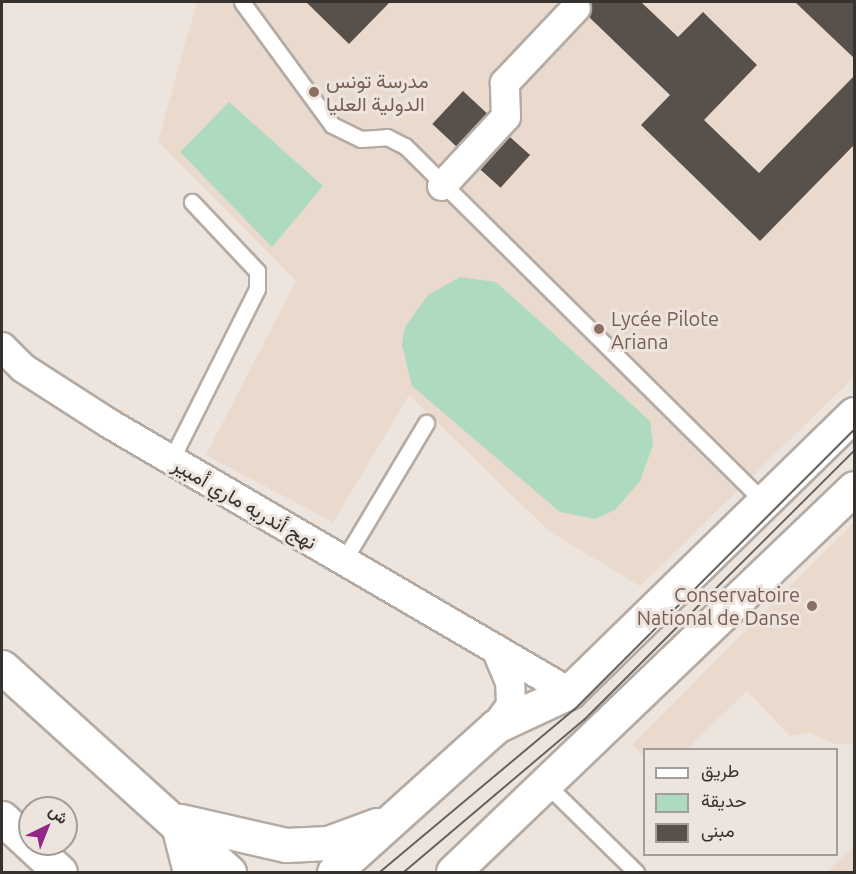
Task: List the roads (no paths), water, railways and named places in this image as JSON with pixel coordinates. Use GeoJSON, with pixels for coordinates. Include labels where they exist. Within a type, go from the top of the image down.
{"type":"FeatureCollection","features":[{"type":"Feature","properties":{"kind":"main road"},"geometry":{"type":"LineString","coordinates":[[334,873],[496,726],[569,692],[855,414]]}},
{"type":"Feature","properties":{"kind":"main road"},"geometry":{"type":"LineString","coordinates":[[453,873],[855,488]]}},
{"type":"Feature","properties":{"kind":"main road"},"geometry":{"type":"LineString","coordinates":[[2,667],[177,820],[229,873]]}},
{"type":"Feature","properties":{"kind":"main road"},"geometry":{"type":"LineString","coordinates":[[177,820],[234,838],[286,845],[328,843],[365,833],[410,805]]}},
{"type":"Feature","properties":{"kind":"main road"},"geometry":{"type":"LineString","coordinates":[[2,818],[60,873]]}},
{"type":"Feature","properties":{"kind":"main road"},"geometry":{"type":"LineString","coordinates":[[177,820],[190,873]]}},
{"type":"Feature","properties":{"kind":"street"},"geometry":{"type":"LineString","coordinates":[[442,186],[506,117],[505,83],[576,8]]}},
{"type":"Feature","properties":{"kind":"street","name":"نهج أندريه ماري أمبير"},"geometry":{"type":"LineString","coordinates":[[2,347],[23,368],[171,460],[569,692]]}},
{"type":"Feature","properties":{"kind":"street"},"geometry":{"type":"LineString","coordinates":[[496,649],[510,682],[511,705],[496,726]]}},
{"type":"Feature","properties":{"kind":"lane"},"geometry":{"type":"LineString","coordinates":[[242,2],[332,125],[361,139],[387,137],[405,146],[442,186],[765,503]]}},
{"type":"Feature","properties":{"kind":"lane"},"geometry":{"type":"LineString","coordinates":[[171,460],[257,289],[257,271],[192,202]]}},
{"type":"Feature","properties":{"kind":"lane"},"geometry":{"type":"LineString","coordinates":[[344,560],[426,423]]}},
{"type":"Feature","properties":{"kind":"lane"},"geometry":{"type":"LineString","coordinates":[[546,784],[636,873]]}},
{"type":"Feature","properties":{"kind":"tram line"},"geometry":{"type":"LineString","coordinates":[[380,872],[574,710],[854,430]]}},
{"type":"Feature","properties":{"kind":"tram line"},"geometry":{"type":"LineString","coordinates":[[404,872],[584,720],[854,451]]}},
{"type":"Feature","properties":{"kind":"place","name":"مدرسة تونس الدولية العليا"},"geometry":{"type":"Point","coordinates":[314,92]}},
{"type":"Feature","properties":{"kind":"place","name":"Lycée Pilote Ariana"},"geometry":{"type":"Point","coordinates":[599,329]}},
{"type":"Feature","properties":{"kind":"place","name":"Conservatoire National de Danse"},"geometry":{"type":"Point","coordinates":[812,606]}}]}
